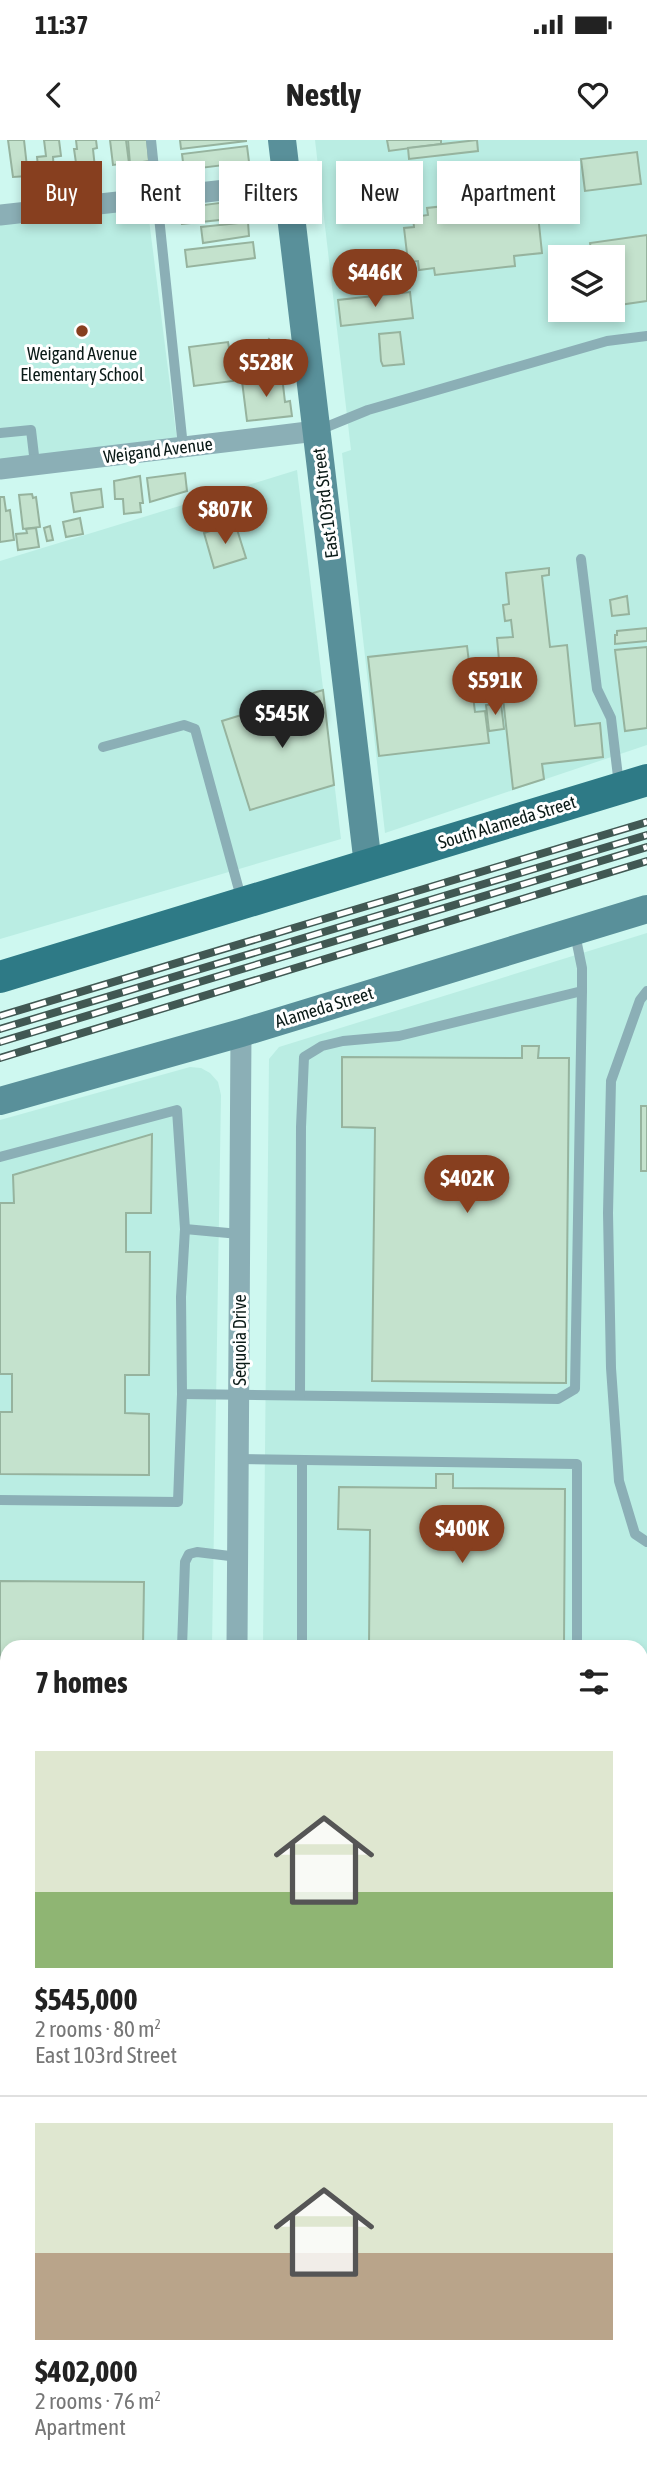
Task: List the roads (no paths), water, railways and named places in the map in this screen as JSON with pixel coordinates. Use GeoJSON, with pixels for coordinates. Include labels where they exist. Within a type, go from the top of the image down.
{"type":"FeatureCollection","features":[{"type":"Feature","properties":{"kind":"main road","name":"South Alameda Street"},"geometry":{"type":"LineString","coordinates":[[368,865],[633,784]]}},
{"type":"Feature","properties":{"kind":"main road"},"geometry":{"type":"LineString","coordinates":[[0,977],[368,865]]}},
{"type":"Feature","properties":{"kind":"street","name":"East 103rd Street"},"geometry":{"type":"LineString","coordinates":[[282,140],[284,161]]}},
{"type":"Feature","properties":{"kind":"street"},"geometry":{"type":"LineString","coordinates":[[0,215],[116,202]]}},
{"type":"Feature","properties":{"kind":"street","name":"East 103rd Street"},"geometry":{"type":"LineString","coordinates":[[292,224],[368,865]]}},
{"type":"Feature","properties":{"kind":"street","name":"Weigand Avenue"},"geometry":{"type":"LineString","coordinates":[[0,469],[316,431]]}},
{"type":"Feature","properties":{"kind":"street","name":"Alameda Street"},"geometry":{"type":"LineString","coordinates":[[0,1101],[241,1033],[647,909]]}},
{"type":"Feature","properties":{"kind":"street","name":"Sequoia Drive"},"geometry":{"type":"LineString","coordinates":[[237,1640],[241,1033]]}},
{"type":"Feature","properties":{"kind":"lane"},"geometry":{"type":"LineString","coordinates":[[151,140],[153,161]]}},
{"type":"Feature","properties":{"kind":"lane"},"geometry":{"type":"LineString","coordinates":[[160,224],[183,447]]}},
{"type":"Feature","properties":{"kind":"lane"},"geometry":{"type":"LineString","coordinates":[[316,431],[368,410],[607,341],[647,336]]}},
{"type":"Feature","properties":{"kind":"lane"},"geometry":{"type":"LineString","coordinates":[[0,433],[31,430],[34,464]]}},
{"type":"Feature","properties":{"kind":"lane"},"geometry":{"type":"LineString","coordinates":[[581,559],[597,689],[611,718],[633,784]]}},
{"type":"Feature","properties":{"kind":"lane"},"geometry":{"type":"LineString","coordinates":[[103,747],[184,725],[195,729],[243,904]]}},
{"type":"Feature","properties":{"kind":"lane"},"geometry":{"type":"LineString","coordinates":[[182,1394],[558,1399],[575,1389],[582,968],[574,931]]}},
{"type":"Feature","properties":{"kind":"lane"},"geometry":{"type":"LineString","coordinates":[[300,1395],[304,1057],[321,1046],[343,1041],[399,1036],[582,991]]}},
{"type":"Feature","properties":{"kind":"lane"},"geometry":{"type":"LineString","coordinates":[[647,991],[639,1000],[611,1081],[608,1213],[611,1368],[619,1481],[635,1534],[647,1542]]}},
{"type":"Feature","properties":{"kind":"lane"},"geometry":{"type":"LineString","coordinates":[[0,1157],[177,1110],[185,1229],[181,1297],[182,1394],[178,1502],[0,1500]]}},
{"type":"Feature","properties":{"kind":"lane"},"geometry":{"type":"LineString","coordinates":[[185,1229],[239,1234]]}},
{"type":"Feature","properties":{"kind":"lane"},"geometry":{"type":"LineString","coordinates":[[238,1459],[578,1465],[577,1640]]}},
{"type":"Feature","properties":{"kind":"lane"},"geometry":{"type":"LineString","coordinates":[[302,1460],[302,1640]]}},
{"type":"Feature","properties":{"kind":"lane"},"geometry":{"type":"LineString","coordinates":[[182,1640],[185,1562],[188,1554],[197,1552],[238,1557]]}},
{"type":"Feature","properties":{"kind":"railway"},"geometry":{"type":"LineString","coordinates":[[0,1016],[647,822]]}},
{"type":"Feature","properties":{"kind":"railway"},"geometry":{"type":"LineString","coordinates":[[0,1029],[647,835]]}},
{"type":"Feature","properties":{"kind":"railway"},"geometry":{"type":"LineString","coordinates":[[0,1042],[647,847]]}},
{"type":"Feature","properties":{"kind":"railway"},"geometry":{"type":"LineString","coordinates":[[0,1058],[647,861]]}},
{"type":"Feature","properties":{"kind":"place","name":"Weigand Avenue Elementary School"},"geometry":{"type":"Point","coordinates":[82,331]}}]}
